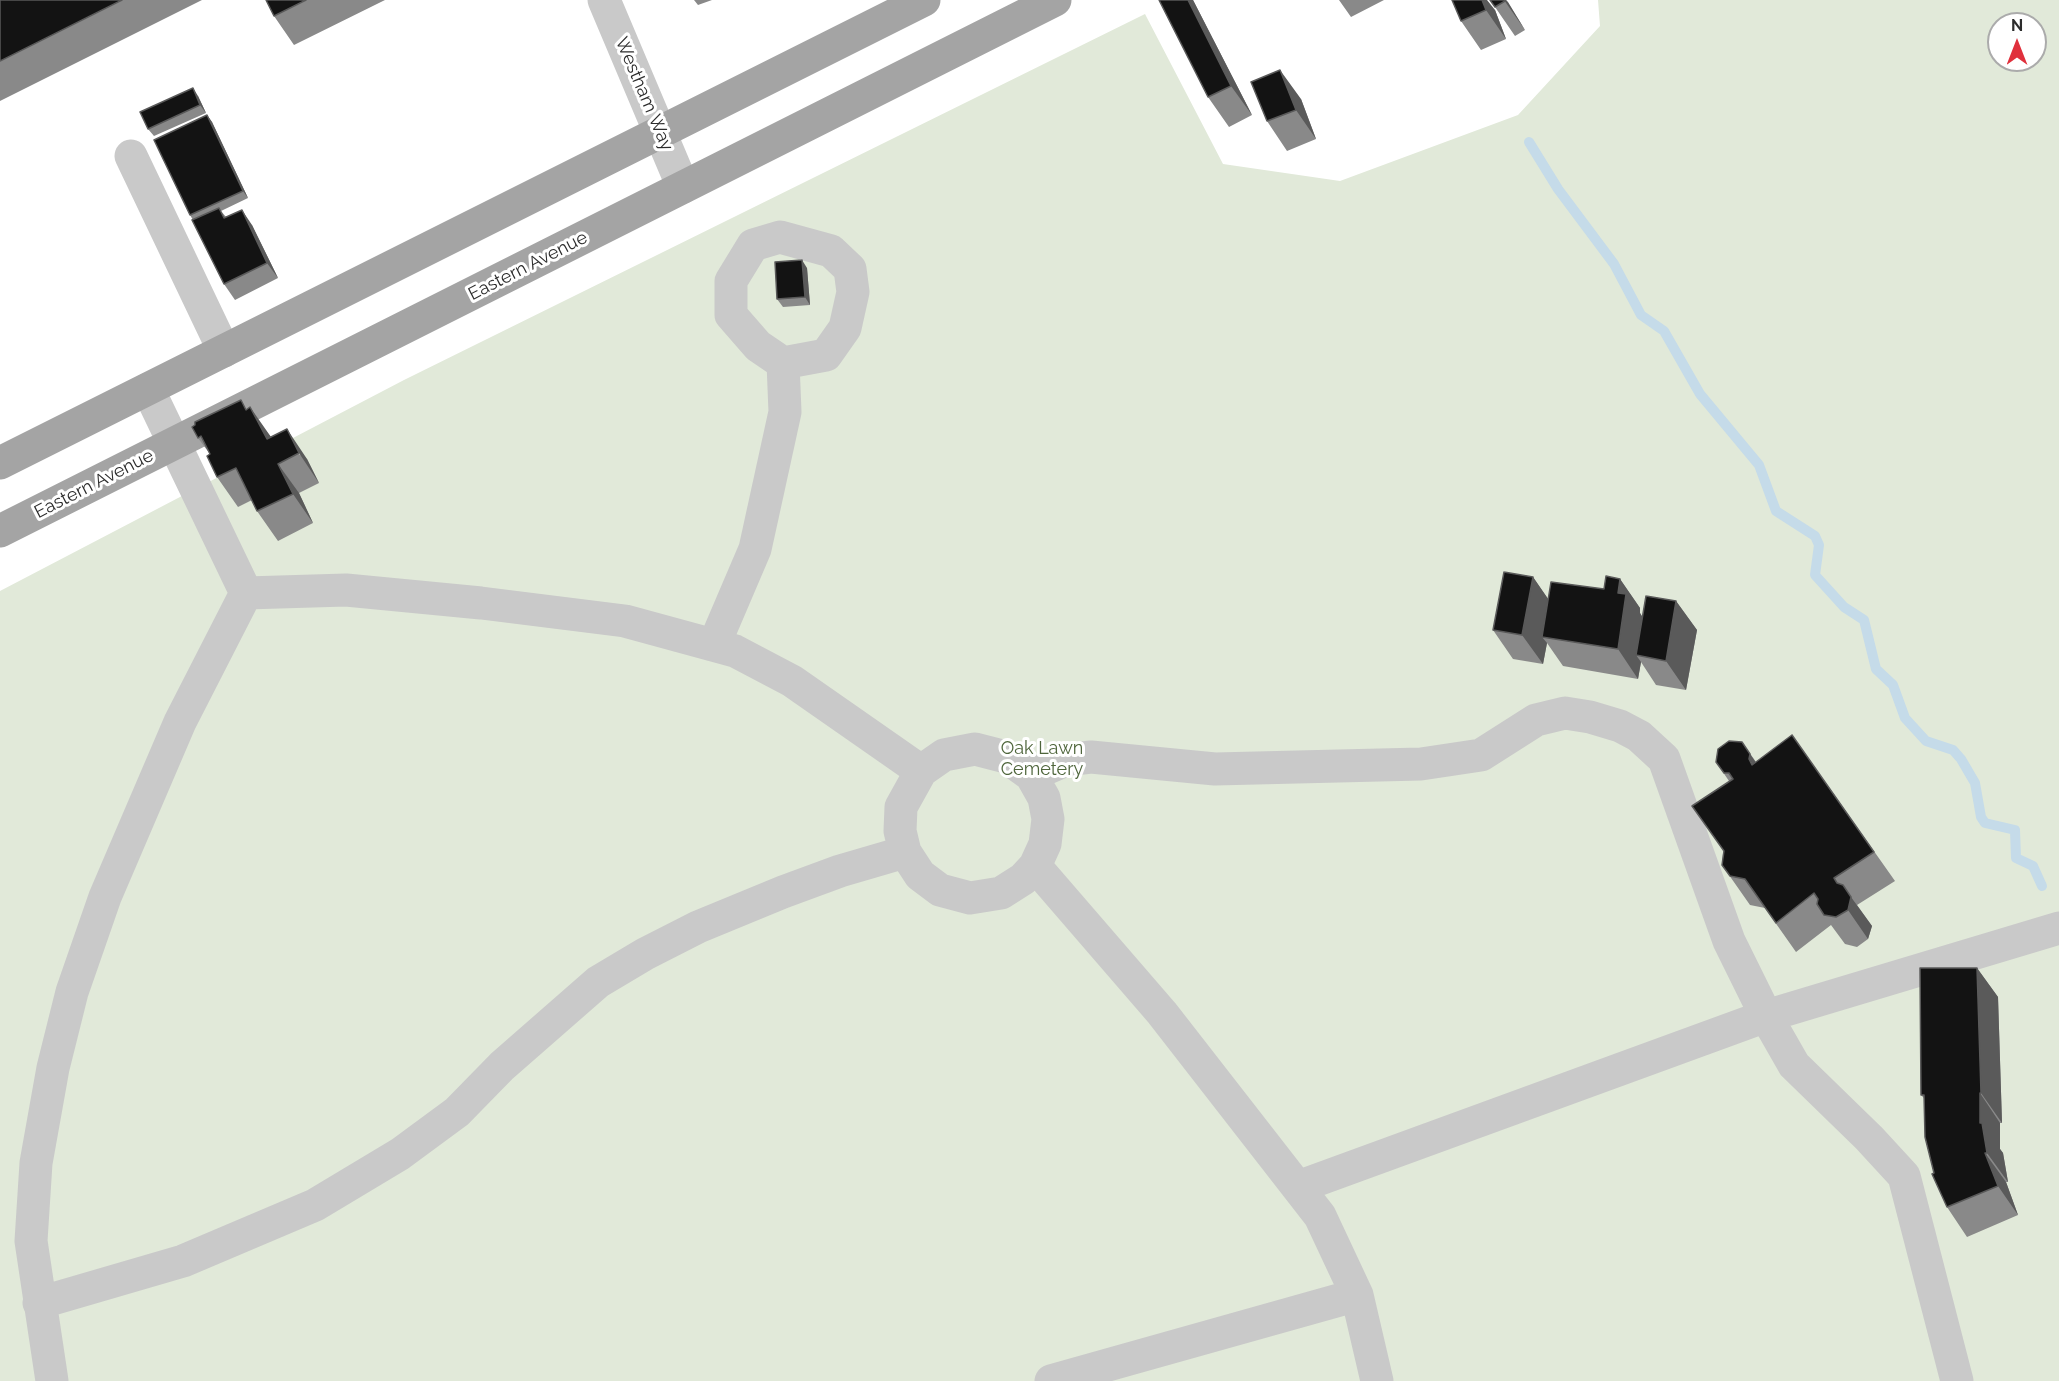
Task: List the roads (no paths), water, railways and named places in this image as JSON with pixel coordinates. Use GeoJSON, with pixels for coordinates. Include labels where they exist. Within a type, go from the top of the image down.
{"type":"FeatureCollection","features":[{"type":"Feature","properties":{"kind":"main road","name":"Eastern Avenue"},"geometry":{"type":"LineString","coordinates":[[0,531],[1055,0]]}},
{"type":"Feature","properties":{"kind":"main road"},"geometry":{"type":"LineString","coordinates":[[0,462],[660,132],[907,4]]}},
{"type":"Feature","properties":{"kind":"street","name":"Westham Way"},"geometry":{"type":"LineString","coordinates":[[604,0],[683,187]]}},
{"type":"Feature","properties":{"kind":"street"},"geometry":{"type":"LineString","coordinates":[[131,156],[224,351]]}},
{"type":"Feature","properties":{"kind":"street"},"geometry":{"type":"LineString","coordinates":[[714,645],[755,549],[785,412],[783,363]]}},
{"type":"Feature","properties":{"kind":"street"},"geometry":{"type":"LineString","coordinates":[[148,389],[246,593]]}},
{"type":"Feature","properties":{"kind":"street"},"geometry":{"type":"LineString","coordinates":[[246,593],[346,590],[482,603],[625,621],[735,651],[792,681],[921,771]]}},
{"type":"Feature","properties":{"kind":"street"},"geometry":{"type":"LineString","coordinates":[[52,1381],[31,1241],[36,1163],[53,1068],[72,992],[105,897],[180,722],[246,593]]}},
{"type":"Feature","properties":{"kind":"street"},"geometry":{"type":"LineString","coordinates":[[1030,775],[1066,760],[1091,756],[1215,769],[1421,764],[1481,755],[1536,720],[1565,713],[1590,717],[1620,726],[1639,736],[1664,759],[1729,941],[1766,1016],[1794,1065],[1869,1138],[1904,1176],[1957,1381]]}},
{"type":"Feature","properties":{"kind":"street"},"geometry":{"type":"LineString","coordinates":[[975,750],[1006,756],[1030,775],[1044,798],[1048,819],[1045,844],[1035,867],[1023,879],[1000,893],[970,898],[940,890],[920,875],[905,852],[900,831],[901,807],[921,771],[944,755],[975,750]]}},
{"type":"Feature","properties":{"kind":"street"},"geometry":{"type":"LineString","coordinates":[[39,1303],[183,1261],[315,1204],[400,1154],[457,1112],[502,1066],[598,982],[645,954],[708,923],[840,871],[905,852]]}},
{"type":"Feature","properties":{"kind":"street"},"geometry":{"type":"LineString","coordinates":[[1035,867],[1162,1013],[1320,1216],[1357,1295],[1377,1381]]}},
{"type":"Feature","properties":{"kind":"street"},"geometry":{"type":"LineString","coordinates":[[1298,1187],[1766,1016],[2059,927]]}},
{"type":"Feature","properties":{"kind":"street"},"geometry":{"type":"LineString","coordinates":[[1051,1381],[1357,1295]]}},
{"type":"Feature","properties":{"kind":"waterway"},"geometry":{"type":"LineString","coordinates":[[1529,142],[1558,189],[1614,264],[1641,315],[1664,331],[1700,394],[1759,465],[1776,511],[1815,536],[1819,545],[1815,575],[1844,607],[1864,620],[1876,669],[1893,685],[1905,718],[1926,741],[1953,750],[1961,759],[1975,783],[1981,817],[1985,823],[2015,830],[2016,858],[2033,866],[2042,886]]}},
{"type":"Feature","properties":{"kind":"park label","name":"Oak Lawn Cemetery"},"geometry":{"type":"Point","coordinates":[1042,759]}}]}
